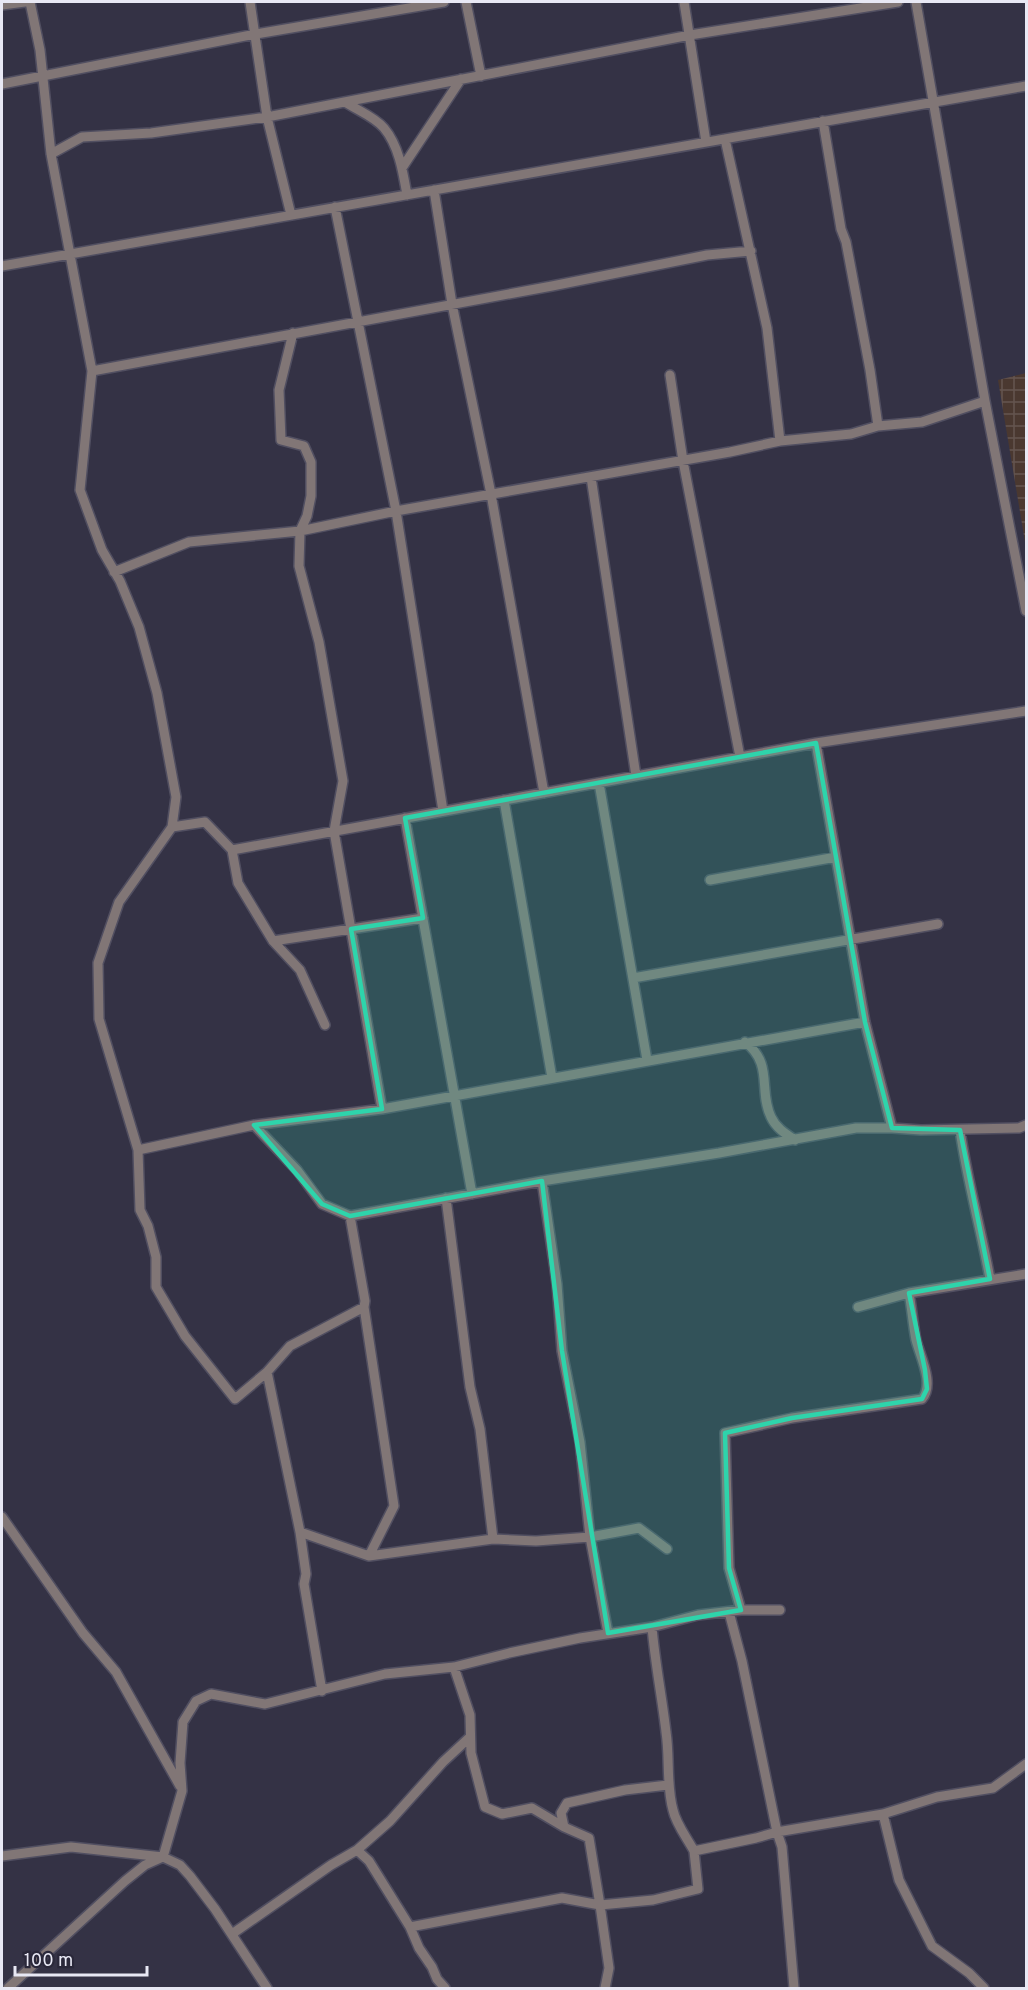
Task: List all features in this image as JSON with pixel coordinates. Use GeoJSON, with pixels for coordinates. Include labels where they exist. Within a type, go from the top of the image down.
{"type":"FeatureCollection","features":[{"type":"Feature","properties":{"kind":"street"},"geometry":{"type":"LineString","coordinates":[[2,5],[25,2]]}},
{"type":"Feature","properties":{"kind":"street"},"geometry":{"type":"LineString","coordinates":[[30,2],[40,50],[51,154],[92,371],[80,490],[102,550],[139,627],[157,693],[176,797],[172,827],[120,902],[98,963],[99,1019],[138,1150],[140,1210],[148,1226],[156,1257],[156,1287],[185,1336],[235,1399],[267,1372],[290,1346],[364,1307]]}},
{"type":"Feature","properties":{"kind":"street"},"geometry":{"type":"LineString","coordinates":[[250,2],[267,117],[291,215]]}},
{"type":"Feature","properties":{"kind":"street"},"geometry":{"type":"LineString","coordinates":[[2,84],[42,78],[256,34],[444,2]]}},
{"type":"Feature","properties":{"kind":"street"},"geometry":{"type":"LineString","coordinates":[[466,2],[481,76]]}},
{"type":"Feature","properties":{"kind":"street"},"geometry":{"type":"LineString","coordinates":[[684,2],[706,142]]}},
{"type":"Feature","properties":{"kind":"street"},"geometry":{"type":"LineString","coordinates":[[51,154],[82,137],[151,133],[267,117],[690,35],[898,2]]}},
{"type":"Feature","properties":{"kind":"street"},"geometry":{"type":"LineString","coordinates":[[916,2],[985,401],[1026,611]]}},
{"type":"Feature","properties":{"kind":"street"},"geometry":{"type":"LineString","coordinates":[[402,168],[461,79]]}},
{"type":"Feature","properties":{"kind":"street"},"geometry":{"type":"LineString","coordinates":[[2,266],[1026,86]]}},
{"type":"Feature","properties":{"kind":"street"},"geometry":{"type":"LineString","coordinates":[[345,102],[383,127],[393,142],[402,168],[406,195]]}},
{"type":"Feature","properties":{"kind":"street"},"geometry":{"type":"LineString","coordinates":[[824,121],[841,229],[846,242],[878,426]]}},
{"type":"Feature","properties":{"kind":"street"},"geometry":{"type":"LineString","coordinates":[[726,139],[767,328],[780,441]]}},
{"type":"Feature","properties":{"kind":"street"},"geometry":{"type":"LineString","coordinates":[[434,190],[452,304],[491,494],[544,793]]}},
{"type":"Feature","properties":{"kind":"street"},"geometry":{"type":"LineString","coordinates":[[335,207],[356,323],[396,511],[443,811]]}},
{"type":"Feature","properties":{"kind":"street"},"geometry":{"type":"LineString","coordinates":[[92,371],[356,323],[706,255],[751,251]]}},
{"type":"Feature","properties":{"kind":"street"},"geometry":{"type":"LineString","coordinates":[[293,333],[279,390],[281,440],[304,446],[311,462],[309,506],[300,531],[300,566],[319,642],[343,781],[334,831],[382,1109]]}},
{"type":"Feature","properties":{"kind":"street"},"geometry":{"type":"LineString","coordinates":[[670,375],[683,460],[740,757]]}},
{"type":"Feature","properties":{"kind":"street"},"geometry":{"type":"LineString","coordinates":[[114,572],[189,542],[300,531],[396,511],[780,441],[851,434],[878,426],[922,422],[985,401]]}},
{"type":"Feature","properties":{"kind":"street"},"geometry":{"type":"LineString","coordinates":[[591,477],[636,776]]}},
{"type":"Feature","properties":{"kind":"street"},"geometry":{"type":"LineString","coordinates":[[231,850],[816,743],[1026,711]]}},
{"type":"Feature","properties":{"kind":"street"},"geometry":{"type":"LineString","coordinates":[[816,743],[865,1022],[892,1128]]}},
{"type":"Feature","properties":{"kind":"street"},"geometry":{"type":"LineString","coordinates":[[598,783],[647,1060]]}},
{"type":"Feature","properties":{"kind":"street"},"geometry":{"type":"LineString","coordinates":[[504,800],[552,1078]]}},
{"type":"Feature","properties":{"kind":"street"},"geometry":{"type":"LineString","coordinates":[[405,818],[472,1194]]}},
{"type":"Feature","properties":{"kind":"street"},"geometry":{"type":"LineString","coordinates":[[172,827],[205,822],[231,850],[238,883],[273,941],[300,970],[325,1025]]}},
{"type":"Feature","properties":{"kind":"street"},"geometry":{"type":"LineString","coordinates":[[710,880],[836,857]]}},
{"type":"Feature","properties":{"kind":"street"},"geometry":{"type":"LineString","coordinates":[[273,941],[423,918]]}},
{"type":"Feature","properties":{"kind":"street"},"geometry":{"type":"LineString","coordinates":[[633,978],[938,924]]}},
{"type":"Feature","properties":{"kind":"street"},"geometry":{"type":"LineString","coordinates":[[138,1150],[254,1125],[382,1109],[865,1022]]}},
{"type":"Feature","properties":{"kind":"street"},"geometry":{"type":"LineString","coordinates":[[745,1042],[756,1050],[760,1060],[771,1117],[780,1130],[795,1140]]}},
{"type":"Feature","properties":{"kind":"street"},"geometry":{"type":"LineString","coordinates":[[254,1125],[297,1170],[322,1204],[350,1216],[856,1128],[960,1130],[1019,1128],[1026,1125]]}},
{"type":"Feature","properties":{"kind":"street"},"geometry":{"type":"LineString","coordinates":[[960,1130],[966,1171],[980,1224],[990,1279]]}},
{"type":"Feature","properties":{"kind":"street"},"geometry":{"type":"LineString","coordinates":[[542,1181],[557,1284],[562,1351],[580,1443],[590,1536],[608,1633]]}},
{"type":"Feature","properties":{"kind":"street"},"geometry":{"type":"LineString","coordinates":[[446,1198],[470,1387],[480,1429],[493,1539]]}},
{"type":"Feature","properties":{"kind":"street"},"geometry":{"type":"LineString","coordinates":[[350,1216],[365,1301],[364,1307],[394,1506],[369,1556]]}},
{"type":"Feature","properties":{"kind":"street"},"geometry":{"type":"LineString","coordinates":[[858,1307],[909,1293],[1026,1274]]}},
{"type":"Feature","properties":{"kind":"street"},"geometry":{"type":"LineString","coordinates":[[741,1611],[729,1568],[725,1433],[792,1418],[922,1399],[927,1389],[925,1370],[916,1340],[909,1293]]}},
{"type":"Feature","properties":{"kind":"street"},"geometry":{"type":"LineString","coordinates":[[267,1372],[300,1532],[306,1574],[304,1584],[322,1691]]}},
{"type":"Feature","properties":{"kind":"street"},"geometry":{"type":"LineString","coordinates":[[2,1517],[83,1633],[116,1672],[182,1791]]}},
{"type":"Feature","properties":{"kind":"street"},"geometry":{"type":"LineString","coordinates":[[300,1532],[369,1556],[493,1539],[536,1540],[590,1536],[639,1528],[667,1549]]}},
{"type":"Feature","properties":{"kind":"street"},"geometry":{"type":"LineString","coordinates":[[8,1989],[125,1881],[145,1865],[163,1857],[182,1791],[180,1762],[183,1722],[196,1701],[211,1694],[265,1704],[385,1674],[454,1667],[508,1653],[608,1633],[652,1627],[698,1615],[780,1610]]}},
{"type":"Feature","properties":{"kind":"street"},"geometry":{"type":"LineString","coordinates":[[729,1612],[742,1660],[782,1847],[794,1989]]}},
{"type":"Feature","properties":{"kind":"street"},"geometry":{"type":"LineString","coordinates":[[410,1927],[562,1898],[600,1905],[653,1900],[698,1889],[694,1851],[673,1813],[668,1785],[670,1769],[655,1665],[652,1627]]}},
{"type":"Feature","properties":{"kind":"street"},"geometry":{"type":"LineString","coordinates":[[454,1667],[470,1715],[471,1753],[485,1807],[502,1814],[532,1808],[564,1827],[589,1838],[609,1968],[605,1989]]}},
{"type":"Feature","properties":{"kind":"street"},"geometry":{"type":"LineString","coordinates":[[232,1934],[331,1865],[357,1850],[390,1821],[443,1762],[470,1737]]}},
{"type":"Feature","properties":{"kind":"street"},"geometry":{"type":"LineString","coordinates":[[694,1851],[777,1832],[883,1814],[937,1797],[993,1788],[1026,1764]]}},
{"type":"Feature","properties":{"kind":"street"},"geometry":{"type":"LineString","coordinates":[[564,1827],[561,1813],[567,1803],[625,1790],[668,1785]]}},
{"type":"Feature","properties":{"kind":"street"},"geometry":{"type":"LineString","coordinates":[[883,1814],[899,1880],[932,1946],[969,1973],[984,1989]]}},
{"type":"Feature","properties":{"kind":"street"},"geometry":{"type":"LineString","coordinates":[[2,1856],[71,1847],[163,1857],[180,1865],[232,1934],[267,1989]]}},
{"type":"Feature","properties":{"kind":"street"},"geometry":{"type":"LineString","coordinates":[[357,1850],[369,1861],[445,1989]]}},
{"type":"Feature","properties":{"kind":"highlighted area"},"geometry":{"type":"Polygon","coordinates":[[[816,743],[865,1022],[892,1128],[960,1130],[990,1279],[909,1293],[925,1370],[927,1389],[922,1399],[792,1418],[725,1433],[729,1568],[741,1610],[608,1633],[562,1351],[542,1181],[350,1216],[322,1204],[254,1125],[382,1109],[351,929],[423,918],[405,818],[816,743]]]}},
{"type":"Feature","properties":{"kind":"shaded area"},"geometry":{"type":"Polygon","coordinates":[[[1026,373],[1026,548],[998,380],[1026,373]]]}}]}
